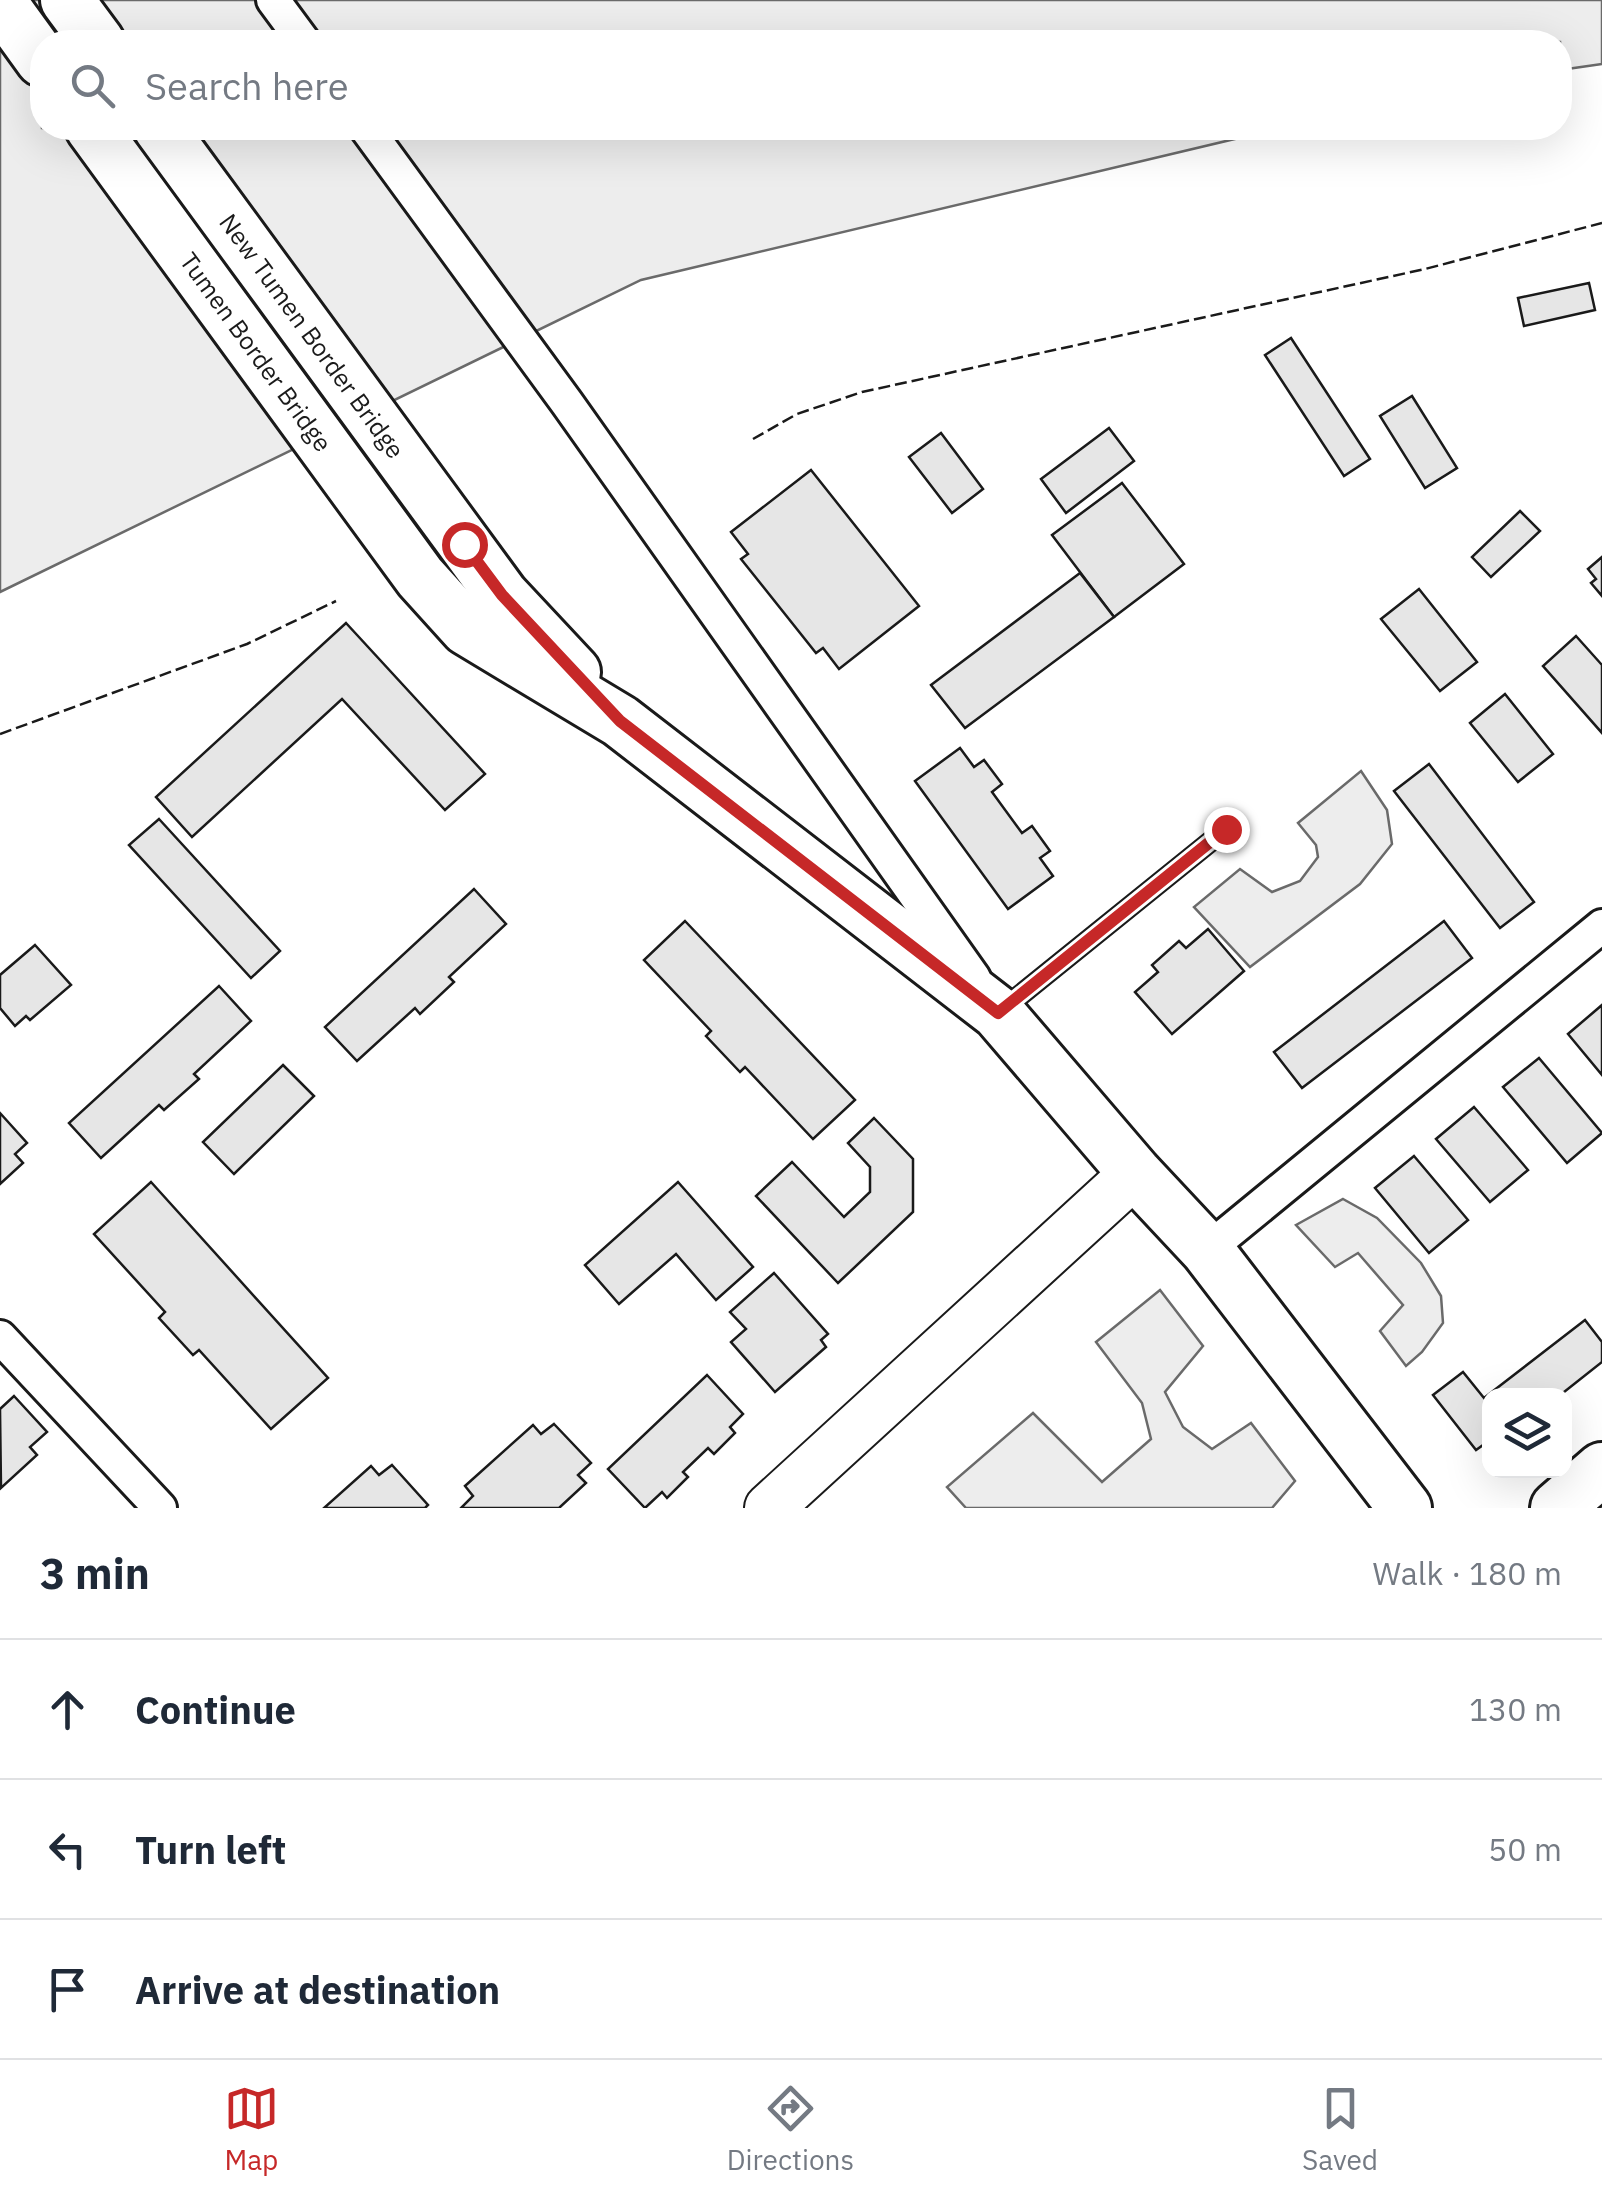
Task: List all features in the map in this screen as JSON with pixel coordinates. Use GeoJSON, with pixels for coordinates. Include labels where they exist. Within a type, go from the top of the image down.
{"type":"FeatureCollection","features":[{"type":"Feature","properties":{"kind":"main road"},"geometry":{"type":"LineString","coordinates":[[66,0],[89,30]]}},
{"type":"Feature","properties":{"kind":"main road"},"geometry":{"type":"LineString","coordinates":[[0,2],[30,43]]}},
{"type":"Feature","properties":{"kind":"main road","name":"Tumen Border Bridge"},"geometry":{"type":"LineString","coordinates":[[101,140],[420,576],[467,628],[620,721]]}},
{"type":"Feature","properties":{"kind":"main road","name":"New Tumen Border Bridge"},"geometry":{"type":"LineString","coordinates":[[169,140],[502,595],[620,721]]}},
{"type":"Feature","properties":{"kind":"main road"},"geometry":{"type":"LineString","coordinates":[[620,721],[998,1013],[1207,1250],[1405,1508]]}},
{"type":"Feature","properties":{"kind":"main road"},"geometry":{"type":"LineString","coordinates":[[1558,1508],[1602,1469]]}},
{"type":"Feature","properties":{"kind":"street"},"geometry":{"type":"LineString","coordinates":[[273,0],[295,30]]}},
{"type":"Feature","properties":{"kind":"street"},"geometry":{"type":"LineString","coordinates":[[375,140],[566,402],[998,1013]]}},
{"type":"Feature","properties":{"kind":"street"},"geometry":{"type":"LineString","coordinates":[[1207,1250],[1602,926]]}},
{"type":"Feature","properties":{"kind":"street"},"geometry":{"type":"LineString","coordinates":[[768,1508],[1135,1172]]}},
{"type":"Feature","properties":{"kind":"street"},"geometry":{"type":"LineString","coordinates":[[0,1338],[160,1508]]}},
{"type":"Feature","properties":{"kind":"lane"},"geometry":{"type":"LineString","coordinates":[[998,1013],[1226,829]]}},
{"type":"Feature","properties":{"kind":"shaded area"},"geometry":{"type":"Polygon","coordinates":[[[0,0],[1602,0],[1602,64],[1572,68],[1572,30],[30,30],[30,140],[1230,140],[641,280],[0,592],[0,0]]]}},
{"type":"Feature","properties":{"kind":"shaded area"},"geometry":{"type":"Polygon","coordinates":[[[1361,771],[1387,810],[1392,844],[1360,884],[1250,967],[1194,907],[1240,869],[1272,892],[1300,881],[1318,857],[1316,845],[1298,823],[1361,771]]]}},
{"type":"Feature","properties":{"kind":"shaded area"},"geometry":{"type":"Polygon","coordinates":[[[1343,1199],[1377,1218],[1421,1263],[1441,1296],[1443,1323],[1406,1366],[1380,1331],[1403,1305],[1358,1253],[1335,1267],[1296,1225],[1343,1199]]]}},
{"type":"Feature","properties":{"kind":"shaded area"},"geometry":{"type":"Polygon","coordinates":[[[1160,1290],[1203,1346],[1165,1392],[1183,1427],[1212,1449],[1251,1423],[1295,1481],[1272,1508],[966,1508],[947,1487],[1033,1413],[1102,1482],[1151,1439],[1142,1403],[1096,1342],[1160,1290]]]}},
{"type":"Feature","properties":{"kind":"building"},"geometry":{"type":"Polygon","coordinates":[[[1589,283],[1595,310],[1524,326],[1518,298],[1589,283]]]}},
{"type":"Feature","properties":{"kind":"building"},"geometry":{"type":"Polygon","coordinates":[[[1291,338],[1370,459],[1344,476],[1265,355],[1291,338]]]}},
{"type":"Feature","properties":{"kind":"building"},"geometry":{"type":"Polygon","coordinates":[[[1412,396],[1457,468],[1425,488],[1380,416],[1412,396]]]}},
{"type":"Feature","properties":{"kind":"building"},"geometry":{"type":"Polygon","coordinates":[[[1109,428],[1134,461],[1066,513],[1041,479],[1109,428]]]}},
{"type":"Feature","properties":{"kind":"building"},"geometry":{"type":"Polygon","coordinates":[[[941,433],[983,489],[952,513],[909,457],[941,433]]]}},
{"type":"Feature","properties":{"kind":"building"},"geometry":{"type":"Polygon","coordinates":[[[811,470],[919,606],[839,669],[823,648],[816,653],[741,559],[748,554],[731,532],[811,470]]]}},
{"type":"Feature","properties":{"kind":"building"},"geometry":{"type":"Polygon","coordinates":[[[1122,483],[1184,564],[1114,617],[1052,535],[1122,483]]]}},
{"type":"Feature","properties":{"kind":"building"},"geometry":{"type":"Polygon","coordinates":[[[1520,511],[1540,531],[1491,577],[1472,557],[1520,511]]]}},
{"type":"Feature","properties":{"kind":"building"},"geometry":{"type":"Polygon","coordinates":[[[1602,557],[1602,596],[1591,583],[1596,579],[1588,569],[1602,557]]]}},
{"type":"Feature","properties":{"kind":"building"},"geometry":{"type":"Polygon","coordinates":[[[1080,573],[1114,617],[965,728],[931,685],[1080,573]]]}},
{"type":"Feature","properties":{"kind":"building"},"geometry":{"type":"Polygon","coordinates":[[[1419,589],[1477,662],[1440,691],[1381,619],[1419,589]]]}},
{"type":"Feature","properties":{"kind":"building"},"geometry":{"type":"Polygon","coordinates":[[[346,623],[485,774],[445,810],[342,699],[192,837],[156,797],[346,623]]]}},
{"type":"Feature","properties":{"kind":"building"},"geometry":{"type":"Polygon","coordinates":[[[1576,636],[1602,665],[1602,733],[1543,666],[1576,636]]]}},
{"type":"Feature","properties":{"kind":"building"},"geometry":{"type":"Polygon","coordinates":[[[1505,694],[1553,754],[1518,782],[1470,723],[1505,694]]]}},
{"type":"Feature","properties":{"kind":"building"},"geometry":{"type":"Polygon","coordinates":[[[960,748],[974,767],[984,760],[1002,784],[992,792],[1022,833],[1032,826],[1050,851],[1040,858],[1053,876],[1008,909],[915,781],[960,748]]]}},
{"type":"Feature","properties":{"kind":"building"},"geometry":{"type":"Polygon","coordinates":[[[1429,764],[1534,902],[1500,928],[1394,791],[1429,764]]]}},
{"type":"Feature","properties":{"kind":"building"},"geometry":{"type":"Polygon","coordinates":[[[159,819],[280,951],[251,978],[129,845],[159,819]]]}},
{"type":"Feature","properties":{"kind":"building"},"geometry":{"type":"Polygon","coordinates":[[[474,889],[506,924],[449,977],[454,982],[420,1014],[415,1008],[357,1061],[325,1027],[474,889]]]}},
{"type":"Feature","properties":{"kind":"building"},"geometry":{"type":"Polygon","coordinates":[[[685,921],[855,1100],[813,1139],[745,1067],[740,1072],[706,1036],[711,1031],[644,960],[685,921]]]}},
{"type":"Feature","properties":{"kind":"building"},"geometry":{"type":"Polygon","coordinates":[[[1444,921],[1472,958],[1302,1088],[1274,1052],[1444,921]]]}},
{"type":"Feature","properties":{"kind":"building"},"geometry":{"type":"Polygon","coordinates":[[[1208,929],[1244,971],[1172,1034],[1135,992],[1158,972],[1152,965],[1179,941],[1186,948],[1208,929]]]}},
{"type":"Feature","properties":{"kind":"building"},"geometry":{"type":"Polygon","coordinates":[[[35,945],[71,985],[30,1020],[26,1016],[15,1026],[0,1008],[0,975],[35,945]]]}},
{"type":"Feature","properties":{"kind":"building"},"geometry":{"type":"Polygon","coordinates":[[[219,986],[251,1021],[194,1074],[199,1079],[164,1110],[159,1105],[101,1158],[69,1123],[219,986]]]}},
{"type":"Feature","properties":{"kind":"building"},"geometry":{"type":"Polygon","coordinates":[[[1602,1005],[1602,1075],[1568,1034],[1602,1005]]]}},
{"type":"Feature","properties":{"kind":"building"},"geometry":{"type":"Polygon","coordinates":[[[1539,1058],[1602,1133],[1567,1163],[1503,1087],[1539,1058]]]}},
{"type":"Feature","properties":{"kind":"building"},"geometry":{"type":"Polygon","coordinates":[[[283,1065],[314,1096],[234,1174],[203,1142],[283,1065]]]}},
{"type":"Feature","properties":{"kind":"building"},"geometry":{"type":"Polygon","coordinates":[[[1474,1107],[1528,1170],[1490,1202],[1436,1139],[1474,1107]]]}},
{"type":"Feature","properties":{"kind":"building"},"geometry":{"type":"Polygon","coordinates":[[[0,1113],[27,1143],[15,1154],[23,1163],[0,1184],[0,1113]]]}},
{"type":"Feature","properties":{"kind":"building"},"geometry":{"type":"Polygon","coordinates":[[[874,1118],[913,1159],[913,1212],[838,1283],[756,1196],[792,1162],[844,1217],[870,1192],[870,1167],[848,1143],[874,1118]]]}},
{"type":"Feature","properties":{"kind":"building"},"geometry":{"type":"Polygon","coordinates":[[[1414,1156],[1468,1220],[1429,1253],[1375,1188],[1414,1156]]]}},
{"type":"Feature","properties":{"kind":"building"},"geometry":{"type":"Polygon","coordinates":[[[151,1182],[328,1378],[271,1429],[199,1350],[193,1355],[159,1318],[165,1312],[94,1234],[151,1182]]]}},
{"type":"Feature","properties":{"kind":"building"},"geometry":{"type":"Polygon","coordinates":[[[678,1182],[753,1267],[716,1300],[676,1254],[619,1304],[585,1265],[678,1182]]]}},
{"type":"Feature","properties":{"kind":"building"},"geometry":{"type":"Polygon","coordinates":[[[774,1273],[828,1334],[821,1340],[826,1347],[775,1392],[731,1342],[746,1329],[730,1312],[774,1273]]]}},
{"type":"Feature","properties":{"kind":"building"},"geometry":{"type":"Polygon","coordinates":[[[1585,1320],[1602,1342],[1602,1362],[1569,1388],[1497,1388],[1585,1320]]]}},
{"type":"Feature","properties":{"kind":"building"},"geometry":{"type":"Polygon","coordinates":[[[1463,1372],[1482,1396],[1482,1446],[1476,1450],[1433,1395],[1463,1372]]]}},
{"type":"Feature","properties":{"kind":"building"},"geometry":{"type":"Polygon","coordinates":[[[707,1375],[743,1414],[730,1427],[735,1433],[714,1454],[708,1448],[683,1472],[688,1477],[667,1498],[662,1492],[645,1508],[608,1469],[707,1375]]]}},
{"type":"Feature","properties":{"kind":"building"},"geometry":{"type":"Polygon","coordinates":[[[14,1396],[47,1432],[30,1447],[37,1455],[1,1488],[0,1409],[14,1396]]]}},
{"type":"Feature","properties":{"kind":"building"},"geometry":{"type":"Polygon","coordinates":[[[554,1424],[591,1463],[578,1475],[586,1483],[559,1508],[461,1508],[473,1496],[465,1486],[533,1425],[541,1434],[554,1424]]]}},
{"type":"Feature","properties":{"kind":"building"},"geometry":{"type":"Polygon","coordinates":[[[392,1465],[428,1505],[425,1508],[324,1508],[371,1466],[379,1475],[392,1465]]]}},
{"type":"Feature","properties":{"kind":"fence"},"geometry":{"type":"LineString","coordinates":[[753,439],[797,414],[862,392],[1425,269],[1602,223]]}},
{"type":"Feature","properties":{"kind":"fence"},"geometry":{"type":"LineString","coordinates":[[0,734],[247,644],[336,601]]}},
{"type":"Feature","properties":{"kind":"route"},"geometry":{"type":"LineString","coordinates":[[464,544],[502,595],[620,721],[998,1013],[1226,829]]}}]}
